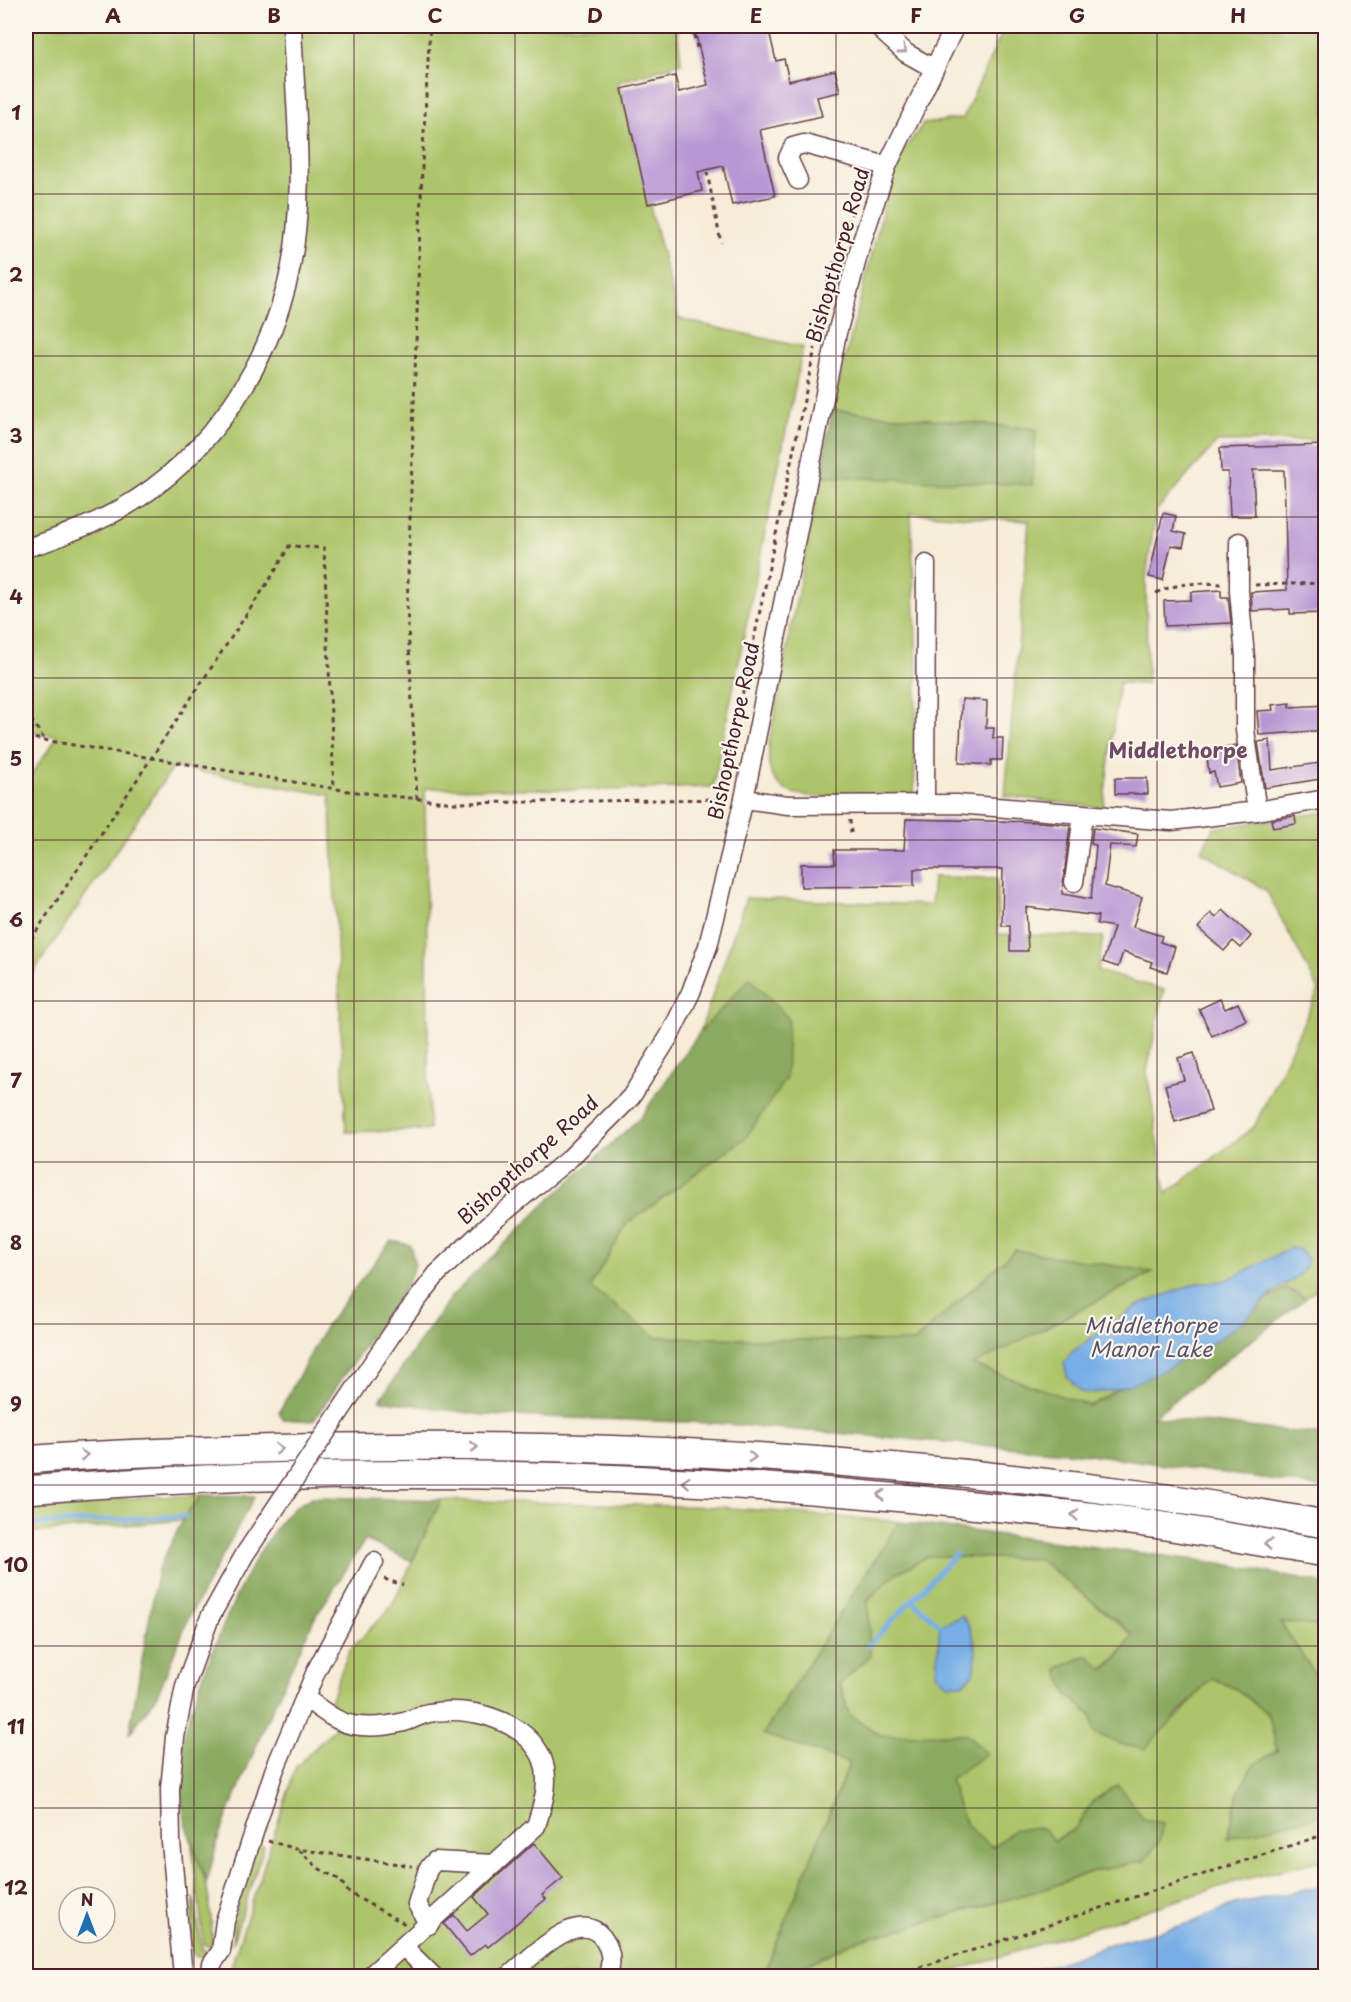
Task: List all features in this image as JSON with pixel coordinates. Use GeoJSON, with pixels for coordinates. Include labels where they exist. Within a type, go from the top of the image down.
{"type":"FeatureCollection","features":[{"type":"Feature","properties":{"kind":"highway"},"geometry":{"type":"LineString","coordinates":[[26,1460],[88,1455],[370,1446],[617,1449],[872,1465],[1138,1494],[1326,1524]]}},
{"type":"Feature","properties":{"kind":"highway"},"geometry":{"type":"LineString","coordinates":[[26,1490],[88,1485],[368,1474],[618,1478],[862,1493],[1125,1521],[1326,1553]]}},
{"type":"Feature","properties":{"kind":"street"},"geometry":{"type":"LineString","coordinates":[[26,547],[96,523],[147,494],[196,453],[239,394],[268,340],[287,283],[295,229],[298,180],[292,26]]}},
{"type":"Feature","properties":{"kind":"street"},"geometry":{"type":"LineString","coordinates":[[882,26],[882,32],[889,39],[933,68]]}},
{"type":"Feature","properties":{"kind":"street","name":"Bishopthorpe Road"},"geometry":{"type":"LineString","coordinates":[[183,1971],[171,1842],[170,1789],[175,1737],[185,1686],[210,1617],[244,1554],[400,1322],[437,1274],[492,1222],[570,1158],[631,1097],[670,1035],[691,992],[708,946],[744,799],[837,333],[861,244],[887,166],[955,26]]}},
{"type":"Feature","properties":{"kind":"street"},"geometry":{"type":"LineString","coordinates":[[798,180],[788,158],[793,147],[804,144],[887,166]]}},
{"type":"Feature","properties":{"kind":"street"},"geometry":{"type":"LineString","coordinates":[[1239,542],[1239,591],[1245,657],[1245,730],[1257,811]]}},
{"type":"Feature","properties":{"kind":"street"},"geometry":{"type":"LineString","coordinates":[[925,804],[926,564]]}},
{"type":"Feature","properties":{"kind":"street"},"geometry":{"type":"LineString","coordinates":[[744,799],[788,805],[957,804],[1083,815],[1190,821],[1326,799]]}},
{"type":"Feature","properties":{"kind":"street"},"geometry":{"type":"LineString","coordinates":[[1074,882],[1083,815]]}},
{"type":"Feature","properties":{"kind":"street"},"geometry":{"type":"LineString","coordinates":[[183,1971],[211,1970],[221,1951],[225,1921],[274,1771],[305,1698],[374,1562]]}},
{"type":"Feature","properties":{"kind":"street"},"geometry":{"type":"LineString","coordinates":[[305,1698],[328,1714],[352,1725],[378,1726],[405,1722],[430,1713],[467,1713],[494,1717],[513,1726],[541,1758],[546,1796],[536,1826],[370,1977]]}},
{"type":"Feature","properties":{"kind":"street"},"geometry":{"type":"LineString","coordinates":[[426,1927],[417,1904],[428,1869],[435,1861],[494,1864]]}},
{"type":"Feature","properties":{"kind":"street"},"geometry":{"type":"LineString","coordinates":[[509,1977],[562,1933],[586,1928],[600,1935],[610,1949],[612,1960],[608,1977]]}},
{"type":"Feature","properties":{"kind":"street"},"geometry":{"type":"LineString","coordinates":[[404,1947],[433,1977]]}},
{"type":"Feature","properties":{"kind":"path"},"geometry":{"type":"LineString","coordinates":[[417,799],[407,587],[430,26]]}},
{"type":"Feature","properties":{"kind":"path"},"geometry":{"type":"LineString","coordinates":[[692,26],[697,48]]}},
{"type":"Feature","properties":{"kind":"path"},"geometry":{"type":"LineString","coordinates":[[707,172],[721,243]]}},
{"type":"Feature","properties":{"kind":"path"},"geometry":{"type":"LineString","coordinates":[[26,947],[149,758],[274,573],[289,546],[324,548],[334,788]]}},
{"type":"Feature","properties":{"kind":"path"},"geometry":{"type":"LineString","coordinates":[[1156,593],[1166,588],[1196,582],[1226,584],[1239,591],[1263,584],[1326,583]]}},
{"type":"Feature","properties":{"kind":"path"},"geometry":{"type":"LineString","coordinates":[[26,712],[44,739]]}},
{"type":"Feature","properties":{"kind":"path"},"geometry":{"type":"LineString","coordinates":[[26,737],[334,788],[454,803],[744,799]]}},
{"type":"Feature","properties":{"kind":"path"},"geometry":{"type":"LineString","coordinates":[[894,1977],[1326,1834]]}},
{"type":"Feature","properties":{"kind":"path"},"geometry":{"type":"LineString","coordinates":[[252,1836],[297,1849],[428,1869]]}},
{"type":"Feature","properties":{"kind":"path"},"geometry":{"type":"LineString","coordinates":[[297,1849],[305,1859],[340,1880],[349,1893],[366,1904],[397,1921],[426,1927]]}},
{"type":"Feature","properties":{"kind":"green space"},"geometry":{"type":"Polygon","coordinates":[[[26,26],[677,26],[681,63],[618,82],[679,319],[803,347],[713,787],[608,790],[425,788],[429,1130],[346,1132],[330,795],[173,767],[26,983],[26,782],[58,736],[26,732],[26,26]]]}},
{"type":"Feature","properties":{"kind":"green space"},"geometry":{"type":"Polygon","coordinates":[[[1005,26],[1325,26],[1325,440],[1217,442],[1156,511],[1146,577],[1147,684],[1119,683],[1103,808],[1005,796],[1029,521],[911,513],[917,670],[914,796],[827,797],[794,793],[784,789],[774,779],[769,762],[769,743],[820,476],[1032,484],[1036,429],[832,410],[895,163],[923,124],[963,118],[1005,26]]]}},
{"type":"Feature","properties":{"kind":"green space"},"geometry":{"type":"Polygon","coordinates":[[[832,410],[1036,429],[1032,485],[820,476],[832,410]]]}},
{"type":"Feature","properties":{"kind":"green space"},"geometry":{"type":"Polygon","coordinates":[[[1325,812],[1326,1281],[1306,1298],[1286,1288],[1090,1406],[972,1365],[1152,1273],[1015,1250],[914,1342],[655,1337],[589,1287],[627,1224],[746,1137],[750,979],[700,1032],[746,898],[931,905],[933,877],[997,878],[998,934],[1103,937],[1098,971],[1164,990],[1147,1071],[1166,1194],[1254,1127],[1319,990],[1266,890],[1201,851],[1214,828],[1325,812]]]}},
{"type":"Feature","properties":{"kind":"green space"},"geometry":{"type":"Polygon","coordinates":[[[750,978],[788,1018],[786,1078],[746,1137],[627,1224],[590,1287],[656,1337],[914,1342],[1015,1250],[1153,1272],[973,1365],[1090,1406],[1286,1288],[1306,1298],[1153,1417],[1325,1435],[1325,1488],[1090,1454],[712,1423],[483,1415],[380,1400],[450,1298],[544,1205],[641,1117],[700,1032],[750,978]]]}},
{"type":"Feature","properties":{"kind":"green space"},"geometry":{"type":"Polygon","coordinates":[[[391,1241],[410,1245],[415,1265],[406,1286],[313,1421],[283,1419],[279,1412],[326,1326],[391,1241]]]}},
{"type":"Feature","properties":{"kind":"green space"},"geometry":{"type":"Polygon","coordinates":[[[202,1495],[185,1520],[26,1533],[26,1503],[202,1495]]]}},
{"type":"Feature","properties":{"kind":"green space"},"geometry":{"type":"Polygon","coordinates":[[[202,1495],[255,1496],[188,1619],[157,1696],[129,1734],[158,1569],[185,1516],[202,1495]]]}},
{"type":"Feature","properties":{"kind":"green space"},"geometry":{"type":"Polygon","coordinates":[[[312,1497],[441,1500],[412,1561],[365,1540],[314,1619],[267,1720],[219,1836],[207,1882],[190,1837],[183,1807],[180,1759],[186,1728],[211,1655],[248,1572],[286,1515],[312,1497]]]}},
{"type":"Feature","properties":{"kind":"green space"},"geometry":{"type":"Polygon","coordinates":[[[441,1500],[720,1507],[899,1522],[763,1734],[850,1762],[763,1976],[228,1976],[296,1767],[336,1727],[330,1701],[349,1651],[391,1607],[441,1500]]]}},
{"type":"Feature","properties":{"kind":"green space"},"geometry":{"type":"Polygon","coordinates":[[[899,1522],[1220,1563],[1325,1584],[1325,1627],[1280,1622],[1325,1689],[1325,1814],[1228,1838],[1238,1792],[1254,1764],[1277,1751],[1269,1715],[1236,1689],[1212,1678],[1145,1749],[1123,1745],[1095,1733],[1091,1715],[1067,1694],[1057,1669],[1087,1655],[1104,1670],[1120,1655],[1133,1634],[1039,1559],[928,1556],[894,1575],[868,1600],[870,1656],[840,1684],[849,1714],[880,1735],[967,1734],[986,1754],[950,1779],[963,1819],[974,1833],[993,1847],[1015,1829],[1042,1828],[1054,1841],[1075,1829],[1093,1801],[1118,1785],[1144,1819],[1163,1823],[1159,1842],[1144,1861],[1091,1872],[1048,1888],[851,1943],[783,1976],[763,1976],[850,1763],[763,1734],[899,1522]]]}},
{"type":"Feature","properties":{"kind":"green space"},"geometry":{"type":"Polygon","coordinates":[[[928,1556],[1039,1559],[1133,1635],[1112,1661],[1096,1675],[1067,1694],[1091,1715],[1177,1718],[1212,1677],[1236,1689],[1269,1715],[1277,1751],[1254,1764],[1238,1792],[1228,1838],[1325,1814],[1325,1859],[1238,1881],[939,1976],[783,1976],[851,1943],[1048,1888],[1091,1872],[1144,1861],[1144,1820],[1118,1785],[1093,1801],[1075,1829],[1053,1841],[1042,1828],[993,1847],[973,1834],[960,1814],[950,1778],[967,1734],[880,1735],[849,1714],[840,1684],[870,1656],[868,1600],[894,1575],[928,1556]]]}},
{"type":"Feature","properties":{"kind":"green space"},"geometry":{"type":"Polygon","coordinates":[[[1279,1621],[1325,1627],[1325,1689],[1279,1621]]]}},
{"type":"Feature","properties":{"kind":"green space"},"geometry":{"type":"Polygon","coordinates":[[[191,1838],[208,1892],[212,1948],[204,1944],[191,1838]]]}},
{"type":"Feature","properties":{"kind":"green space"},"geometry":{"type":"Polygon","coordinates":[[[257,1844],[264,1846],[232,1944],[234,1919],[257,1844]]]}},
{"type":"Feature","properties":{"kind":"green space"},"geometry":{"type":"Polygon","coordinates":[[[194,1897],[202,1949],[211,1953],[204,1958],[195,1956],[191,1947],[194,1897]]]}},
{"type":"Feature","properties":{"kind":"water","name":"Middlethorpe Manor Lake"},"geometry":{"type":"Polygon","coordinates":[[[1291,1248],[1299,1249],[1308,1259],[1299,1275],[1273,1293],[1251,1315],[1209,1345],[1165,1370],[1119,1388],[1099,1392],[1081,1392],[1067,1376],[1064,1363],[1072,1352],[1137,1306],[1197,1283],[1225,1281],[1291,1248]]]}},
{"type":"Feature","properties":{"kind":"water"},"geometry":{"type":"Polygon","coordinates":[[[962,1616],[971,1629],[975,1643],[974,1674],[962,1684],[947,1684],[936,1674],[940,1625],[962,1616]]]}},
{"type":"Feature","properties":{"kind":"water"},"geometry":{"type":"Polygon","coordinates":[[[1325,1886],[1325,1976],[1010,1976],[1059,1963],[1116,1942],[1191,1923],[1234,1904],[1325,1886]]]}},
{"type":"Feature","properties":{"kind":"building"},"geometry":{"type":"Polygon","coordinates":[[[720,26],[768,26],[776,61],[784,59],[789,81],[835,70],[840,92],[817,97],[822,116],[760,130],[775,196],[732,205],[723,166],[698,172],[702,191],[648,204],[622,89],[675,76],[679,92],[708,85],[695,31],[720,26]]]}},
{"type":"Feature","properties":{"kind":"building"},"geometry":{"type":"Polygon","coordinates":[[[1326,445],[1326,613],[1290,614],[1290,609],[1252,611],[1251,592],[1287,590],[1284,470],[1253,470],[1255,516],[1230,516],[1228,472],[1221,472],[1220,448],[1326,445]]]}},
{"type":"Feature","properties":{"kind":"building"},"geometry":{"type":"Polygon","coordinates":[[[1163,513],[1176,516],[1173,531],[1186,534],[1183,547],[1171,545],[1163,580],[1149,577],[1163,513]]]}},
{"type":"Feature","properties":{"kind":"building"},"geometry":{"type":"Polygon","coordinates":[[[1221,590],[1221,597],[1228,597],[1231,623],[1165,626],[1164,601],[1191,600],[1191,592],[1221,590]]]}},
{"type":"Feature","properties":{"kind":"building"},"geometry":{"type":"Polygon","coordinates":[[[962,699],[987,701],[986,728],[994,728],[993,738],[1003,738],[1002,760],[991,760],[991,765],[959,763],[962,699]]]}},
{"type":"Feature","properties":{"kind":"building"},"geometry":{"type":"Polygon","coordinates":[[[1290,703],[1290,707],[1326,705],[1326,730],[1259,735],[1257,711],[1273,710],[1272,705],[1290,703]]]}},
{"type":"Feature","properties":{"kind":"building"},"geometry":{"type":"Polygon","coordinates":[[[1270,740],[1272,770],[1326,762],[1326,778],[1265,788],[1258,742],[1270,740]]]}},
{"type":"Feature","properties":{"kind":"building"},"geometry":{"type":"Polygon","coordinates":[[[1236,745],[1241,783],[1217,787],[1214,772],[1209,773],[1206,750],[1236,745]]]}},
{"type":"Feature","properties":{"kind":"building"},"geometry":{"type":"Polygon","coordinates":[[[1115,778],[1147,778],[1148,794],[1115,794],[1115,778]]]}},
{"type":"Feature","properties":{"kind":"building"},"geometry":{"type":"Polygon","coordinates":[[[1295,816],[1296,824],[1273,828],[1271,820],[1295,816]]]}},
{"type":"Feature","properties":{"kind":"building"},"geometry":{"type":"Polygon","coordinates":[[[906,819],[1040,822],[1070,825],[1062,894],[1091,899],[1096,845],[1091,844],[1093,828],[1138,834],[1136,847],[1110,845],[1105,886],[1142,897],[1133,927],[1162,936],[1160,942],[1175,947],[1167,972],[1150,967],[1152,962],[1123,952],[1118,967],[1103,962],[1114,927],[1097,924],[1098,916],[1026,907],[1028,951],[1010,951],[1010,926],[1002,926],[1003,869],[914,869],[914,886],[801,887],[801,864],[835,864],[834,850],[904,850],[906,819]]]}},
{"type":"Feature","properties":{"kind":"building"},"geometry":{"type":"Polygon","coordinates":[[[1223,910],[1251,936],[1241,948],[1233,941],[1224,951],[1198,928],[1211,913],[1216,918],[1223,910]]]}},
{"type":"Feature","properties":{"kind":"building"},"geometry":{"type":"Polygon","coordinates":[[[1220,999],[1225,1009],[1238,1003],[1246,1020],[1212,1036],[1199,1009],[1220,999]]]}},
{"type":"Feature","properties":{"kind":"building"},"geometry":{"type":"Polygon","coordinates":[[[1194,1053],[1211,1111],[1175,1122],[1165,1085],[1184,1080],[1178,1058],[1194,1053]]]}},
{"type":"Feature","properties":{"kind":"building"},"geometry":{"type":"Polygon","coordinates":[[[534,1843],[563,1878],[542,1895],[546,1899],[488,1947],[485,1944],[470,1956],[444,1924],[454,1915],[467,1931],[488,1914],[474,1897],[534,1843]]]}},
{"type":"Feature","properties":{"kind":"waterway"},"geometry":{"type":"LineString","coordinates":[[26,1525],[185,1516]]}},
{"type":"Feature","properties":{"kind":"waterway"},"geometry":{"type":"LineString","coordinates":[[868,1646],[956,1554]]}},
{"type":"Feature","properties":{"kind":"waterway"},"geometry":{"type":"LineString","coordinates":[[912,1600],[940,1625]]}},
{"type":"Feature","properties":{"kind":"district","name":"Middlethorpe"},"geometry":{"type":"Point","coordinates":[1178,751]}}]}
